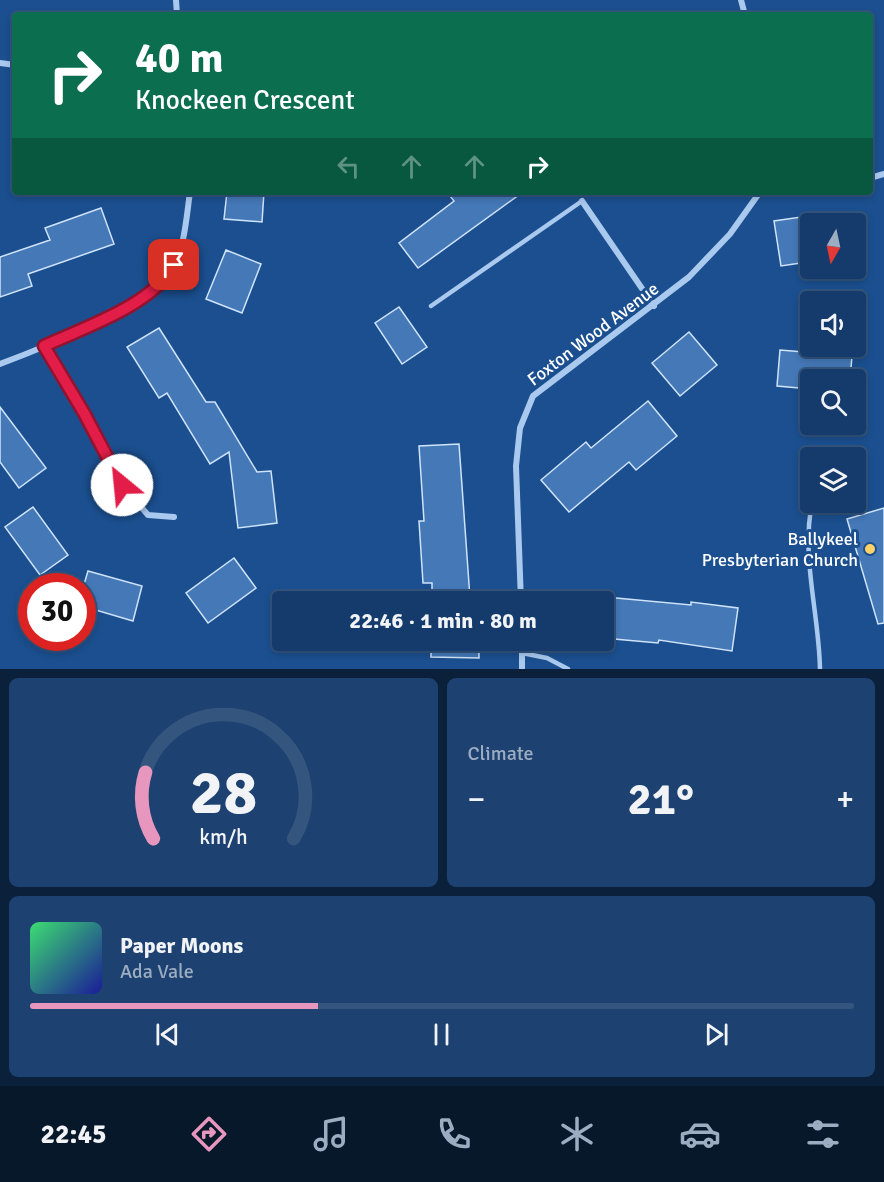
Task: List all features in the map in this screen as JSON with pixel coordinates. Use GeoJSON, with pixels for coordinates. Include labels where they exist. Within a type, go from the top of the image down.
{"type":"FeatureCollection","features":[{"type":"Feature","properties":{"kind":"street"},"geometry":{"type":"LineString","coordinates":[[0,364],[120,310],[146,295],[168,276],[182,241],[190,195]]}},
{"type":"Feature","properties":{"kind":"street","name":"Foxton Wood Avenue"},"geometry":{"type":"LineString","coordinates":[[521,591],[516,466],[520,428],[533,396],[654,306],[689,277],[730,234],[757,195]]}},
{"type":"Feature","properties":{"kind":"street"},"geometry":{"type":"LineString","coordinates":[[582,201],[654,306]]}},
{"type":"Feature","properties":{"kind":"street"},"geometry":{"type":"LineString","coordinates":[[44,346],[84,413],[122,485],[148,515],[174,517]]}},
{"type":"Feature","properties":{"kind":"street"},"geometry":{"type":"LineString","coordinates":[[522,653],[522,669]]}},
{"type":"Feature","properties":{"kind":"lane"},"geometry":{"type":"LineString","coordinates":[[431,306],[582,201]]}},
{"type":"Feature","properties":{"kind":"lane"},"geometry":{"type":"LineString","coordinates":[[811,513],[807,550],[819,634],[820,669]]}},
{"type":"Feature","properties":{"kind":"lane"},"geometry":{"type":"LineString","coordinates":[[522,653],[547,658],[568,669]]}},
{"type":"Feature","properties":{"kind":"building"},"geometry":{"type":"Polygon","coordinates":[[[227,195],[264,195],[262,222],[224,219],[227,195]]]}},
{"type":"Feature","properties":{"kind":"building"},"geometry":{"type":"Polygon","coordinates":[[[449,195],[519,195],[418,268],[399,243],[454,201],[449,195]]]}},
{"type":"Feature","properties":{"kind":"building"},"geometry":{"type":"Polygon","coordinates":[[[101,208],[114,244],[28,274],[32,286],[0,297],[0,257],[50,240],[45,228],[101,208]]]}},
{"type":"Feature","properties":{"kind":"building"},"geometry":{"type":"Polygon","coordinates":[[[800,217],[800,263],[781,266],[774,221],[800,217]]]}},
{"type":"Feature","properties":{"kind":"building"},"geometry":{"type":"Polygon","coordinates":[[[226,250],[261,264],[242,313],[206,299],[226,250]]]}},
{"type":"Feature","properties":{"kind":"building"},"geometry":{"type":"Polygon","coordinates":[[[399,307],[427,347],[402,364],[375,323],[399,307]]]}},
{"type":"Feature","properties":{"kind":"building"},"geometry":{"type":"Polygon","coordinates":[[[159,328],[206,402],[215,402],[257,472],[271,471],[277,523],[238,528],[229,452],[210,464],[167,393],[159,398],[127,347],[159,328]]]}},
{"type":"Feature","properties":{"kind":"building"},"geometry":{"type":"Polygon","coordinates":[[[689,332],[717,365],[680,396],[652,363],[689,332]]]}},
{"type":"Feature","properties":{"kind":"building"},"geometry":{"type":"Polygon","coordinates":[[[780,350],[800,352],[800,357],[852,357],[851,369],[800,369],[800,388],[777,386],[780,350]]]}},
{"type":"Feature","properties":{"kind":"building"},"geometry":{"type":"Polygon","coordinates":[[[648,401],[677,436],[636,470],[629,462],[569,512],[541,480],[586,442],[591,448],[648,401]]]}},
{"type":"Feature","properties":{"kind":"building"},"geometry":{"type":"Polygon","coordinates":[[[0,407],[46,468],[19,488],[0,462],[0,407]]]}},
{"type":"Feature","properties":{"kind":"building"},"geometry":{"type":"Polygon","coordinates":[[[459,444],[470,591],[432,591],[432,583],[423,583],[419,521],[424,521],[419,446],[459,444]]]}},
{"type":"Feature","properties":{"kind":"building"},"geometry":{"type":"Polygon","coordinates":[[[33,507],[68,555],[43,573],[39,573],[5,527],[33,507]]]}},
{"type":"Feature","properties":{"kind":"building","name":"Ballykeel Presbyterian Church"},"geometry":{"type":"Polygon","coordinates":[[[884,508],[884,623],[878,624],[847,519],[884,508]]]}},
{"type":"Feature","properties":{"kind":"building"},"geometry":{"type":"Polygon","coordinates":[[[234,558],[256,588],[208,623],[186,593],[234,558]]]}},
{"type":"Feature","properties":{"kind":"building"},"geometry":{"type":"Polygon","coordinates":[[[96,573],[142,586],[133,621],[96,610],[96,573]]]}},
{"type":"Feature","properties":{"kind":"building"},"geometry":{"type":"Polygon","coordinates":[[[614,598],[691,605],[691,602],[738,608],[732,651],[659,640],[658,643],[614,639],[614,598]]]}},
{"type":"Feature","properties":{"kind":"building"},"geometry":{"type":"Polygon","coordinates":[[[431,651],[479,651],[479,658],[431,657],[431,651]]]}},
{"type":"Feature","properties":{"kind":"place","name":"Ballykeel Presbyterian Church"},"geometry":{"type":"Point","coordinates":[870,549]}},
{"type":"Feature","properties":{"kind":"route"},"geometry":{"type":"LineString","coordinates":[[122,485],[84,413],[44,346],[146,295],[168,276],[174,265]]}}]}
